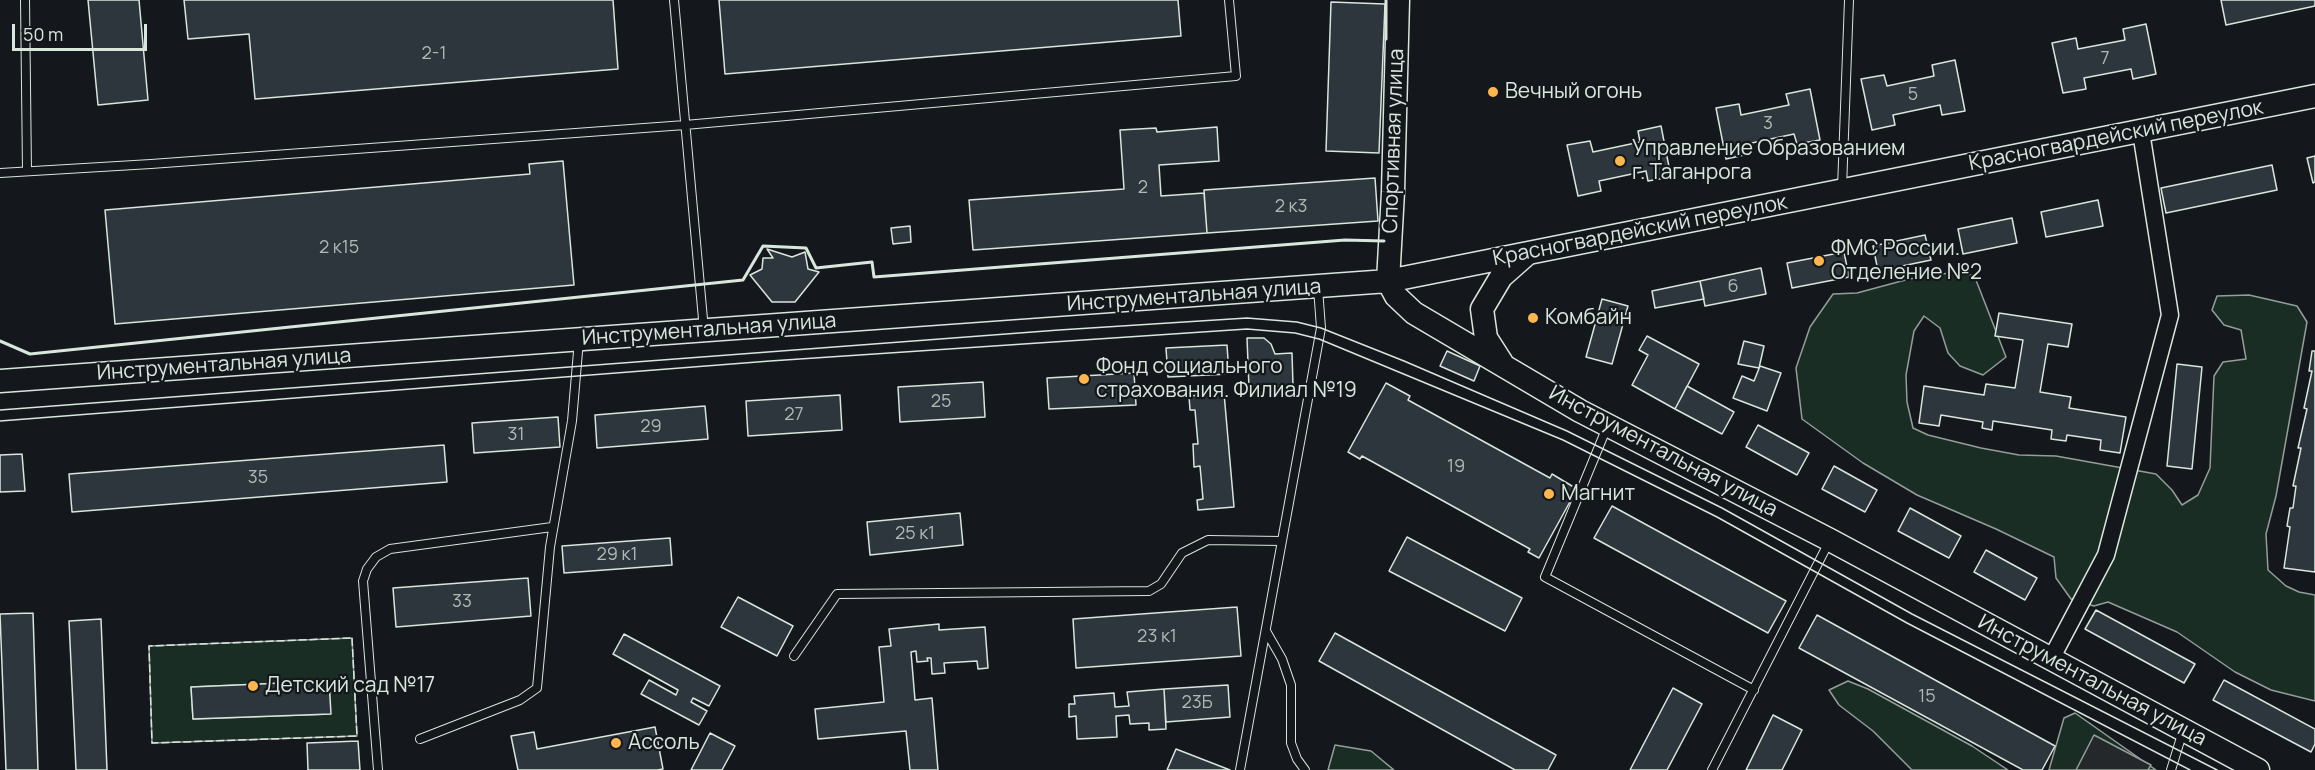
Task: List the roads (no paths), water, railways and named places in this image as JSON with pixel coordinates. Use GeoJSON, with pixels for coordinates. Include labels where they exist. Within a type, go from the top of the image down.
{"type":"FeatureCollection","features":[{"type":"Feature","properties":{"kind":"main road","name":"Спортивная улица"},"geometry":{"type":"LineString","coordinates":[[1388,281],[1393,192],[1398,0]]}},
{"type":"Feature","properties":{"kind":"main road","name":"Красногвардейский переулок"},"geometry":{"type":"LineString","coordinates":[[1388,281],[2315,96]]}},
{"type":"Feature","properties":{"kind":"main road"},"geometry":{"type":"LineString","coordinates":[[1505,367],[1486,338],[1482,309],[1501,277],[1528,253]]}},
{"type":"Feature","properties":{"kind":"main road","name":"Инструментальная улица"},"geometry":{"type":"LineString","coordinates":[[0,381],[1318,288],[1388,281],[1396,296],[1414,313],[1607,426],[1830,540],[2258,770]]}},
{"type":"Feature","properties":{"kind":"street"},"geometry":{"type":"LineString","coordinates":[[2051,659],[2106,555],[2170,315],[2141,132]]}},
{"type":"Feature","properties":{"kind":"lane"},"geometry":{"type":"LineString","coordinates":[[25,0],[27,171]]}},
{"type":"Feature","properties":{"kind":"lane"},"geometry":{"type":"LineString","coordinates":[[674,0],[704,331]]}},
{"type":"Feature","properties":{"kind":"lane"},"geometry":{"type":"LineString","coordinates":[[0,173],[685,125],[1236,76],[1229,0]]}},
{"type":"Feature","properties":{"kind":"lane"},"geometry":{"type":"LineString","coordinates":[[1842,191],[1849,0]]}},
{"type":"Feature","properties":{"kind":"lane"},"geometry":{"type":"LineString","coordinates":[[1240,770],[1321,328],[1318,288]]}},
{"type":"Feature","properties":{"kind":"lane"},"geometry":{"type":"LineString","coordinates":[[420,739],[520,700],[537,688],[552,527],[572,421],[579,340]]}},
{"type":"Feature","properties":{"kind":"lane"},"geometry":{"type":"LineString","coordinates":[[1607,426],[1545,577],[1754,690]]}},
{"type":"Feature","properties":{"kind":"lane"},"geometry":{"type":"LineString","coordinates":[[378,770],[363,581],[367,568],[376,557],[390,549],[552,527]]}},
{"type":"Feature","properties":{"kind":"lane"},"geometry":{"type":"LineString","coordinates":[[794,656],[837,594],[1149,591],[1161,584],[1182,553],[1208,540],[1281,541]]}},
{"type":"Feature","properties":{"kind":"lane"},"geometry":{"type":"LineString","coordinates":[[1712,770],[1830,540]]}},
{"type":"Feature","properties":{"kind":"lane"},"geometry":{"type":"LineString","coordinates":[[1266,631],[1282,659],[1291,685],[1291,743],[1297,759],[1305,770]]}},
{"type":"Feature","properties":{"kind":"lane"},"geometry":{"type":"LineString","coordinates":[[2171,770],[2183,731]]}},
{"type":"Feature","properties":{"kind":"tram line"},"geometry":{"type":"LineString","coordinates":[[0,410],[1059,330],[1247,318],[1297,322],[1321,328],[1404,361],[1567,431],[1722,508],[1912,614],[2217,770]]}},
{"type":"Feature","properties":{"kind":"tram line"},"geometry":{"type":"LineString","coordinates":[[0,421],[770,361],[1247,329],[1295,333],[1319,339],[1563,440],[1717,517],[1907,623],[2190,770]]}},
{"type":"Feature","properties":{"kind":"place","name":"Вечный огонь"},"geometry":{"type":"Point","coordinates":[1493,92]}},
{"type":"Feature","properties":{"kind":"place","name":"Управление Образованием г. Таганрога"},"geometry":{"type":"Point","coordinates":[1620,161]}},
{"type":"Feature","properties":{"kind":"place","name":"ФМС России. Отделение №2"},"geometry":{"type":"Point","coordinates":[1819,261]}},
{"type":"Feature","properties":{"kind":"place","name":"Комбайн"},"geometry":{"type":"Point","coordinates":[1533,318]}},
{"type":"Feature","properties":{"kind":"place","name":"Фонд социального страхования. Филиал №19"},"geometry":{"type":"Point","coordinates":[1084,379]}},
{"type":"Feature","properties":{"kind":"place","name":"Магнит"},"geometry":{"type":"Point","coordinates":[1549,494]}},
{"type":"Feature","properties":{"kind":"place","name":"Детский сад №17"},"geometry":{"type":"Point","coordinates":[253,686]}},
{"type":"Feature","properties":{"kind":"place","name":"Ассоль"},"geometry":{"type":"Point","coordinates":[616,743]}}]}
